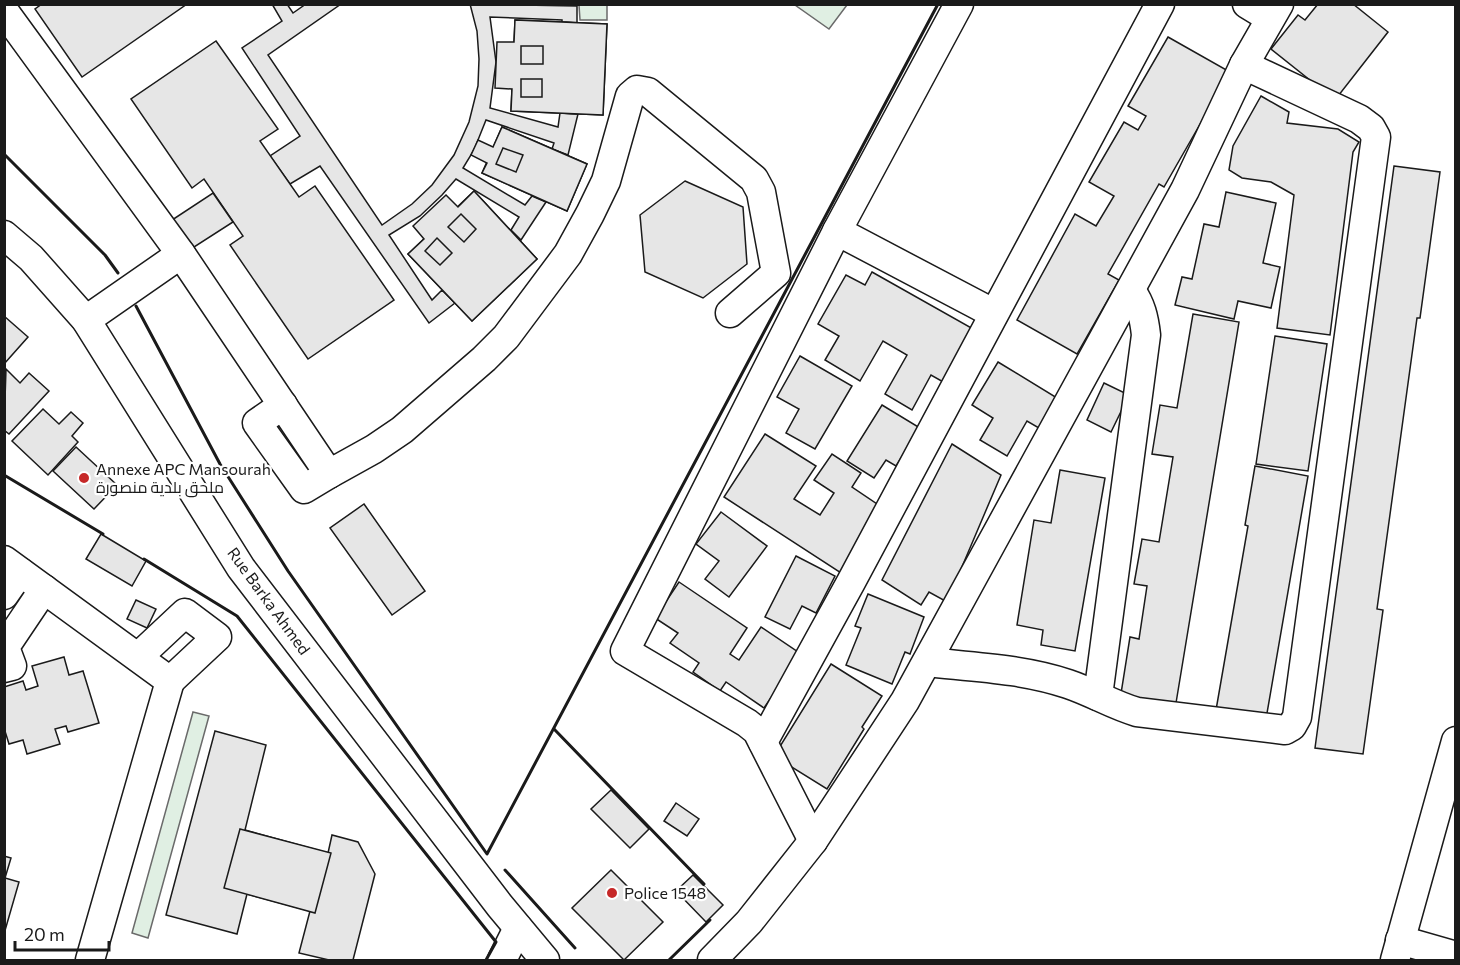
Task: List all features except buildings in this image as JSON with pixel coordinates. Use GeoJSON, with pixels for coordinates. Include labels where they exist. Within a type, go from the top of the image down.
{"type":"FeatureCollection","features":[{"type":"Feature","properties":{"kind":"street"},"geometry":{"type":"LineString","coordinates":[[813,841],[757,731],[625,651],[837,231],[959,4]]}},
{"type":"Feature","properties":{"kind":"street"},"geometry":{"type":"LineString","coordinates":[[763,742],[1160,4]]}},
{"type":"Feature","properties":{"kind":"street"},"geometry":{"type":"LineString","coordinates":[[712,960],[749,922],[813,841],[905,701],[1185,190],[1244,65],[1265,9]]}},
{"type":"Feature","properties":{"kind":"street"},"geometry":{"type":"LineString","coordinates":[[4,11],[181,254],[282,405],[257,423],[304,489],[402,430],[506,337],[568,254],[590,214],[606,181],[630,96],[636,90],[648,92],[753,179],[761,192],[776,273],[730,313]]}},
{"type":"Feature","properties":{"kind":"street"},"geometry":{"type":"LineString","coordinates":[[927,662],[1029,674],[1068,684],[1116,706],[1137,712],[1285,730],[1292,726],[1297,717],[1376,137],[1371,128],[1359,119],[1244,65]]}},
{"type":"Feature","properties":{"kind":"street"},"geometry":{"type":"LineString","coordinates":[[837,231],[993,315]]}},
{"type":"Feature","properties":{"kind":"street","name":"Rue Barka Ahmed"},"geometry":{"type":"LineString","coordinates":[[4,235],[31,258],[86,320],[241,568],[545,960]]}},
{"type":"Feature","properties":{"kind":"street"},"geometry":{"type":"LineString","coordinates":[[86,320],[181,254]]}},
{"type":"Feature","properties":{"kind":"street"},"geometry":{"type":"LineString","coordinates":[[1098,696],[1146,335],[1140,302],[1131,290]]}},
{"type":"Feature","properties":{"kind":"street"},"geometry":{"type":"LineString","coordinates":[[10,576],[44,589],[170,681]]}},
{"type":"Feature","properties":{"kind":"street"},"geometry":{"type":"LineString","coordinates":[[4,668],[12,666],[4,647],[44,589]]}},
{"type":"Feature","properties":{"kind":"street"},"geometry":{"type":"LineString","coordinates":[[90,960],[170,681],[217,637],[185,613],[138,657]]}},
{"type":"Feature","properties":{"kind":"street"},"geometry":{"type":"LineString","coordinates":[[1455,741],[1397,950],[1455,956]]}},
{"type":"Feature","properties":{"kind":"street"},"geometry":{"type":"LineString","coordinates":[[502,960],[518,928]]}},
{"type":"Feature","properties":{"kind":"green space"},"geometry":{"type":"Polygon","coordinates":[[[579,5],[607,5],[607,20],[580,20],[579,5]]]}},
{"type":"Feature","properties":{"kind":"green space"},"geometry":{"type":"Polygon","coordinates":[[[795,5],[847,5],[829,29],[795,5]]]}},
{"type":"Feature","properties":{"kind":"green space"},"geometry":{"type":"Polygon","coordinates":[[[193,712],[209,716],[148,938],[132,933],[193,712]]]}},
{"type":"Feature","properties":{"kind":"wall"},"geometry":{"type":"LineString","coordinates":[[136,306],[220,464],[288,571],[487,854],[938,4]]}},
{"type":"Feature","properties":{"kind":"wall"},"geometry":{"type":"LineString","coordinates":[[4,154],[105,255],[118,273]]}},
{"type":"Feature","properties":{"kind":"wall"},"geometry":{"type":"LineString","coordinates":[[4,475],[103,534]]}},
{"type":"Feature","properties":{"kind":"wall"},"geometry":{"type":"LineString","coordinates":[[144,559],[237,616],[496,942],[486,960]]}},
{"type":"Feature","properties":{"kind":"wall"},"geometry":{"type":"LineString","coordinates":[[554,729],[704,884]]}},
{"type":"Feature","properties":{"kind":"wall"},"geometry":{"type":"LineString","coordinates":[[505,870],[575,948]]}},
{"type":"Feature","properties":{"kind":"wall"},"geometry":{"type":"LineString","coordinates":[[669,960],[710,920]]}},
{"type":"Feature","properties":{"kind":"place","name":"Annexe APC Mansourah ملحق بلدية منصورة"},"geometry":{"type":"Point","coordinates":[84,478]}},
{"type":"Feature","properties":{"kind":"place","name":"Police 1548"},"geometry":{"type":"Point","coordinates":[612,893]}}]}
